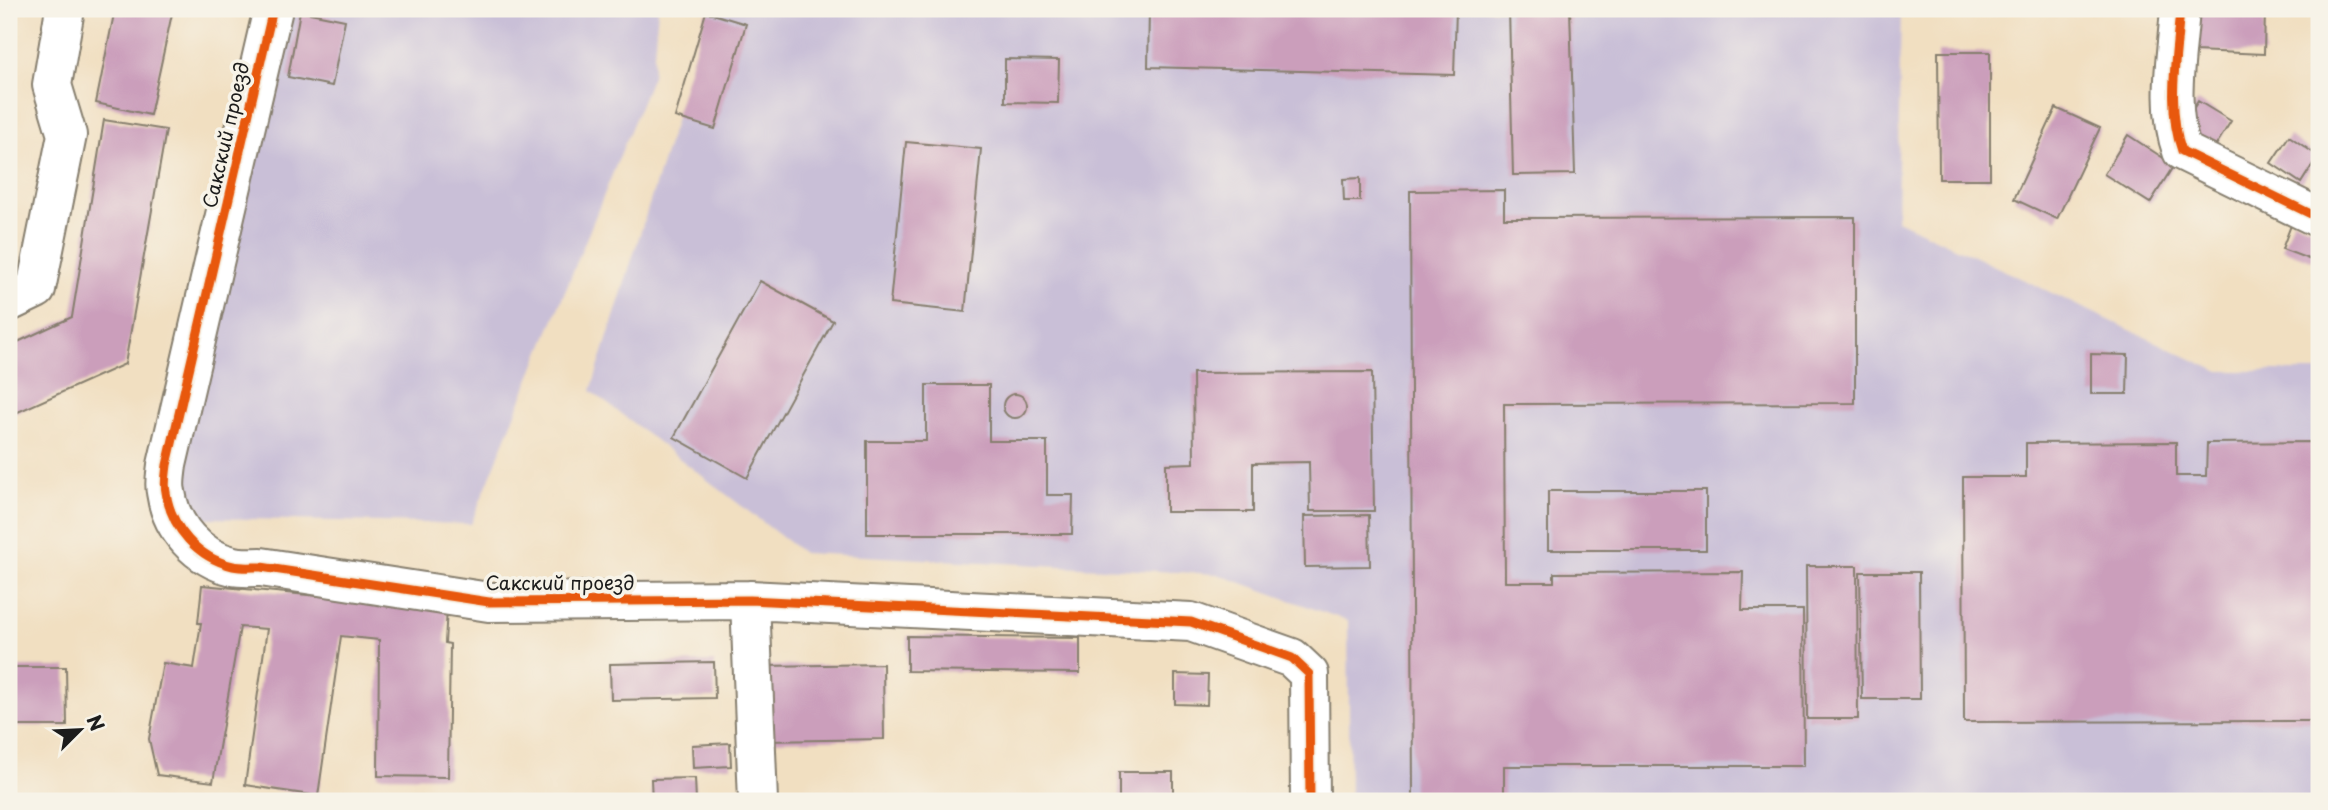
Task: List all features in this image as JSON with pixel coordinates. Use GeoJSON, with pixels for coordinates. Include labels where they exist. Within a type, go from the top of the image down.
{"type":"FeatureCollection","features":[{"type":"Feature","properties":{"kind":"street"},"geometry":{"type":"LineString","coordinates":[[9,302],[36,289],[67,135],[52,85],[65,9]]}},
{"type":"Feature","properties":{"kind":"street","name":"Сакский проезд"},"geometry":{"type":"LineString","coordinates":[[273,9],[167,465],[165,491],[173,518],[188,540],[209,557],[234,566],[261,567],[489,602],[750,600],[1191,622],[1292,658],[1309,674],[1310,801]]}},
{"type":"Feature","properties":{"kind":"street"},"geometry":{"type":"LineString","coordinates":[[2180,9],[2174,102],[2176,134],[2182,151],[2319,218]]}},
{"type":"Feature","properties":{"kind":"street"},"geometry":{"type":"LineString","coordinates":[[750,600],[758,801]]}},
{"type":"Feature","properties":{"kind":"shaded area"},"geometry":{"type":"Polygon","coordinates":[[[284,9],[658,9],[652,76],[471,524],[163,517],[284,9]]]}},
{"type":"Feature","properties":{"kind":"shaded area"},"geometry":{"type":"Polygon","coordinates":[[[710,9],[1901,9],[1897,220],[2217,371],[2319,371],[2319,801],[1350,801],[1348,621],[1217,574],[803,553],[591,391],[710,9]]]}},
{"type":"Feature","properties":{"kind":"building"},"geometry":{"type":"Polygon","coordinates":[[[115,9],[173,9],[150,115],[96,103],[115,9]]]}},
{"type":"Feature","properties":{"kind":"building"},"geometry":{"type":"Polygon","coordinates":[[[1149,9],[1456,9],[1454,75],[1148,67],[1149,9]]]}},
{"type":"Feature","properties":{"kind":"building"},"geometry":{"type":"Polygon","coordinates":[[[1509,9],[1570,9],[1575,174],[1513,175],[1509,9]]]}},
{"type":"Feature","properties":{"kind":"building"},"geometry":{"type":"Polygon","coordinates":[[[2197,9],[2265,9],[2264,54],[2195,51],[2197,9]]]}},
{"type":"Feature","properties":{"kind":"building"},"geometry":{"type":"Polygon","coordinates":[[[300,11],[345,20],[332,86],[288,77],[300,11]]]}},
{"type":"Feature","properties":{"kind":"building"},"geometry":{"type":"Polygon","coordinates":[[[706,12],[746,24],[715,129],[675,117],[706,12]]]}},
{"type":"Feature","properties":{"kind":"building"},"geometry":{"type":"Polygon","coordinates":[[[1938,52],[1990,52],[1990,179],[1939,179],[1938,52]]]}},
{"type":"Feature","properties":{"kind":"building"},"geometry":{"type":"Polygon","coordinates":[[[1005,59],[1059,60],[1058,103],[1005,102],[1005,59]]]}},
{"type":"Feature","properties":{"kind":"building"},"geometry":{"type":"Polygon","coordinates":[[[2198,101],[2231,121],[2215,147],[2182,127],[2198,101]]]}},
{"type":"Feature","properties":{"kind":"building"},"geometry":{"type":"Polygon","coordinates":[[[2056,108],[2100,128],[2057,219],[2014,199],[2056,108]]]}},
{"type":"Feature","properties":{"kind":"building"},"geometry":{"type":"Polygon","coordinates":[[[104,120],[166,130],[125,364],[9,416],[9,346],[72,317],[104,120]]]}},
{"type":"Feature","properties":{"kind":"building"},"geometry":{"type":"Polygon","coordinates":[[[2128,135],[2174,165],[2150,203],[2104,174],[2128,135]]]}},
{"type":"Feature","properties":{"kind":"building"},"geometry":{"type":"Polygon","coordinates":[[[2289,136],[2318,156],[2301,183],[2271,163],[2289,136]]]}},
{"type":"Feature","properties":{"kind":"building"},"geometry":{"type":"Polygon","coordinates":[[[906,142],[981,149],[965,312],[890,304],[906,142]]]}},
{"type":"Feature","properties":{"kind":"building"},"geometry":{"type":"Polygon","coordinates":[[[1360,178],[1360,201],[1344,201],[1343,179],[1360,178]]]}},
{"type":"Feature","properties":{"kind":"building"},"geometry":{"type":"Polygon","coordinates":[[[1504,190],[1504,218],[1855,217],[1855,403],[1504,404],[1505,582],[1554,582],[1554,573],[1743,572],[1742,610],[1803,610],[1804,766],[1504,766],[1504,801],[1413,801],[1410,191],[1504,190]]]}},
{"type":"Feature","properties":{"kind":"building"},"geometry":{"type":"Polygon","coordinates":[[[2293,220],[2319,231],[2319,263],[2282,249],[2293,220]]]}},
{"type":"Feature","properties":{"kind":"building"},"geometry":{"type":"Polygon","coordinates":[[[760,281],[833,321],[747,478],[674,437],[760,281]]]}},
{"type":"Feature","properties":{"kind":"building"},"geometry":{"type":"Polygon","coordinates":[[[2091,354],[2128,355],[2127,394],[2091,394],[2091,354]]]}},
{"type":"Feature","properties":{"kind":"building"},"geometry":{"type":"Polygon","coordinates":[[[1372,372],[1374,511],[1310,511],[1309,462],[1253,463],[1253,512],[1166,512],[1166,464],[1194,463],[1193,373],[1372,372]]]}},
{"type":"Feature","properties":{"kind":"building"},"geometry":{"type":"Polygon","coordinates":[[[926,385],[989,385],[989,441],[1047,441],[1047,495],[1073,495],[1072,534],[867,534],[867,441],[926,441],[926,385]]]}},
{"type":"Feature","properties":{"kind":"building"},"geometry":{"type":"Polygon","coordinates":[[[1015,394],[1026,401],[1027,406],[1020,417],[1015,418],[1004,411],[1003,406],[1010,395],[1015,394]]]}},
{"type":"Feature","properties":{"kind":"building"},"geometry":{"type":"Polygon","coordinates":[[[2176,442],[2176,476],[2206,476],[2207,443],[2319,442],[2319,721],[1964,722],[1963,477],[2026,477],[2026,443],[2176,442]]]}},
{"type":"Feature","properties":{"kind":"building"},"geometry":{"type":"Polygon","coordinates":[[[1548,491],[1706,491],[1706,550],[1548,550],[1548,491]]]}},
{"type":"Feature","properties":{"kind":"building"},"geometry":{"type":"Polygon","coordinates":[[[1369,515],[1370,566],[1305,567],[1304,516],[1369,515]]]}},
{"type":"Feature","properties":{"kind":"building"},"geometry":{"type":"Polygon","coordinates":[[[1806,566],[1857,566],[1858,719],[1807,719],[1806,566]]]}},
{"type":"Feature","properties":{"kind":"building"},"geometry":{"type":"Polygon","coordinates":[[[1860,572],[1919,572],[1920,699],[1862,699],[1860,572]]]}},
{"type":"Feature","properties":{"kind":"building"},"geometry":{"type":"Polygon","coordinates":[[[202,585],[447,608],[445,643],[450,644],[448,777],[378,776],[379,640],[341,636],[318,796],[245,785],[267,629],[240,627],[213,782],[157,775],[149,739],[163,663],[194,668],[201,623],[198,623],[202,585]]]}},
{"type":"Feature","properties":{"kind":"building"},"geometry":{"type":"Polygon","coordinates":[[[907,636],[1080,638],[1080,673],[907,671],[907,636]]]}},
{"type":"Feature","properties":{"kind":"building"},"geometry":{"type":"Polygon","coordinates":[[[714,662],[715,698],[611,700],[610,664],[714,662]]]}},
{"type":"Feature","properties":{"kind":"building"},"geometry":{"type":"Polygon","coordinates":[[[883,664],[884,739],[766,741],[765,666],[883,664]]]}},
{"type":"Feature","properties":{"kind":"building"},"geometry":{"type":"Polygon","coordinates":[[[9,667],[66,667],[67,726],[9,726],[9,667]]]}},
{"type":"Feature","properties":{"kind":"building"},"geometry":{"type":"Polygon","coordinates":[[[1175,674],[1208,675],[1207,705],[1175,704],[1175,674]]]}},
{"type":"Feature","properties":{"kind":"building"},"geometry":{"type":"Polygon","coordinates":[[[730,743],[731,766],[693,768],[692,745],[730,743]]]}},
{"type":"Feature","properties":{"kind":"building"},"geometry":{"type":"Polygon","coordinates":[[[1119,772],[1173,772],[1173,801],[1119,801],[1119,772]]]}},
{"type":"Feature","properties":{"kind":"building"},"geometry":{"type":"Polygon","coordinates":[[[695,778],[696,801],[652,801],[651,779],[695,778]]]}},
{"type":"Feature","properties":{"kind":"cycle path"},"geometry":{"type":"LineString","coordinates":[[273,9],[167,465],[165,486],[169,505],[180,529],[198,549],[233,566],[261,567],[489,602],[750,600],[1191,622],[1292,658],[1309,674],[1310,801]]}},
{"type":"Feature","properties":{"kind":"cycle path"},"geometry":{"type":"LineString","coordinates":[[2180,9],[2174,99],[2177,134],[2182,151],[2319,218]]}}]}
